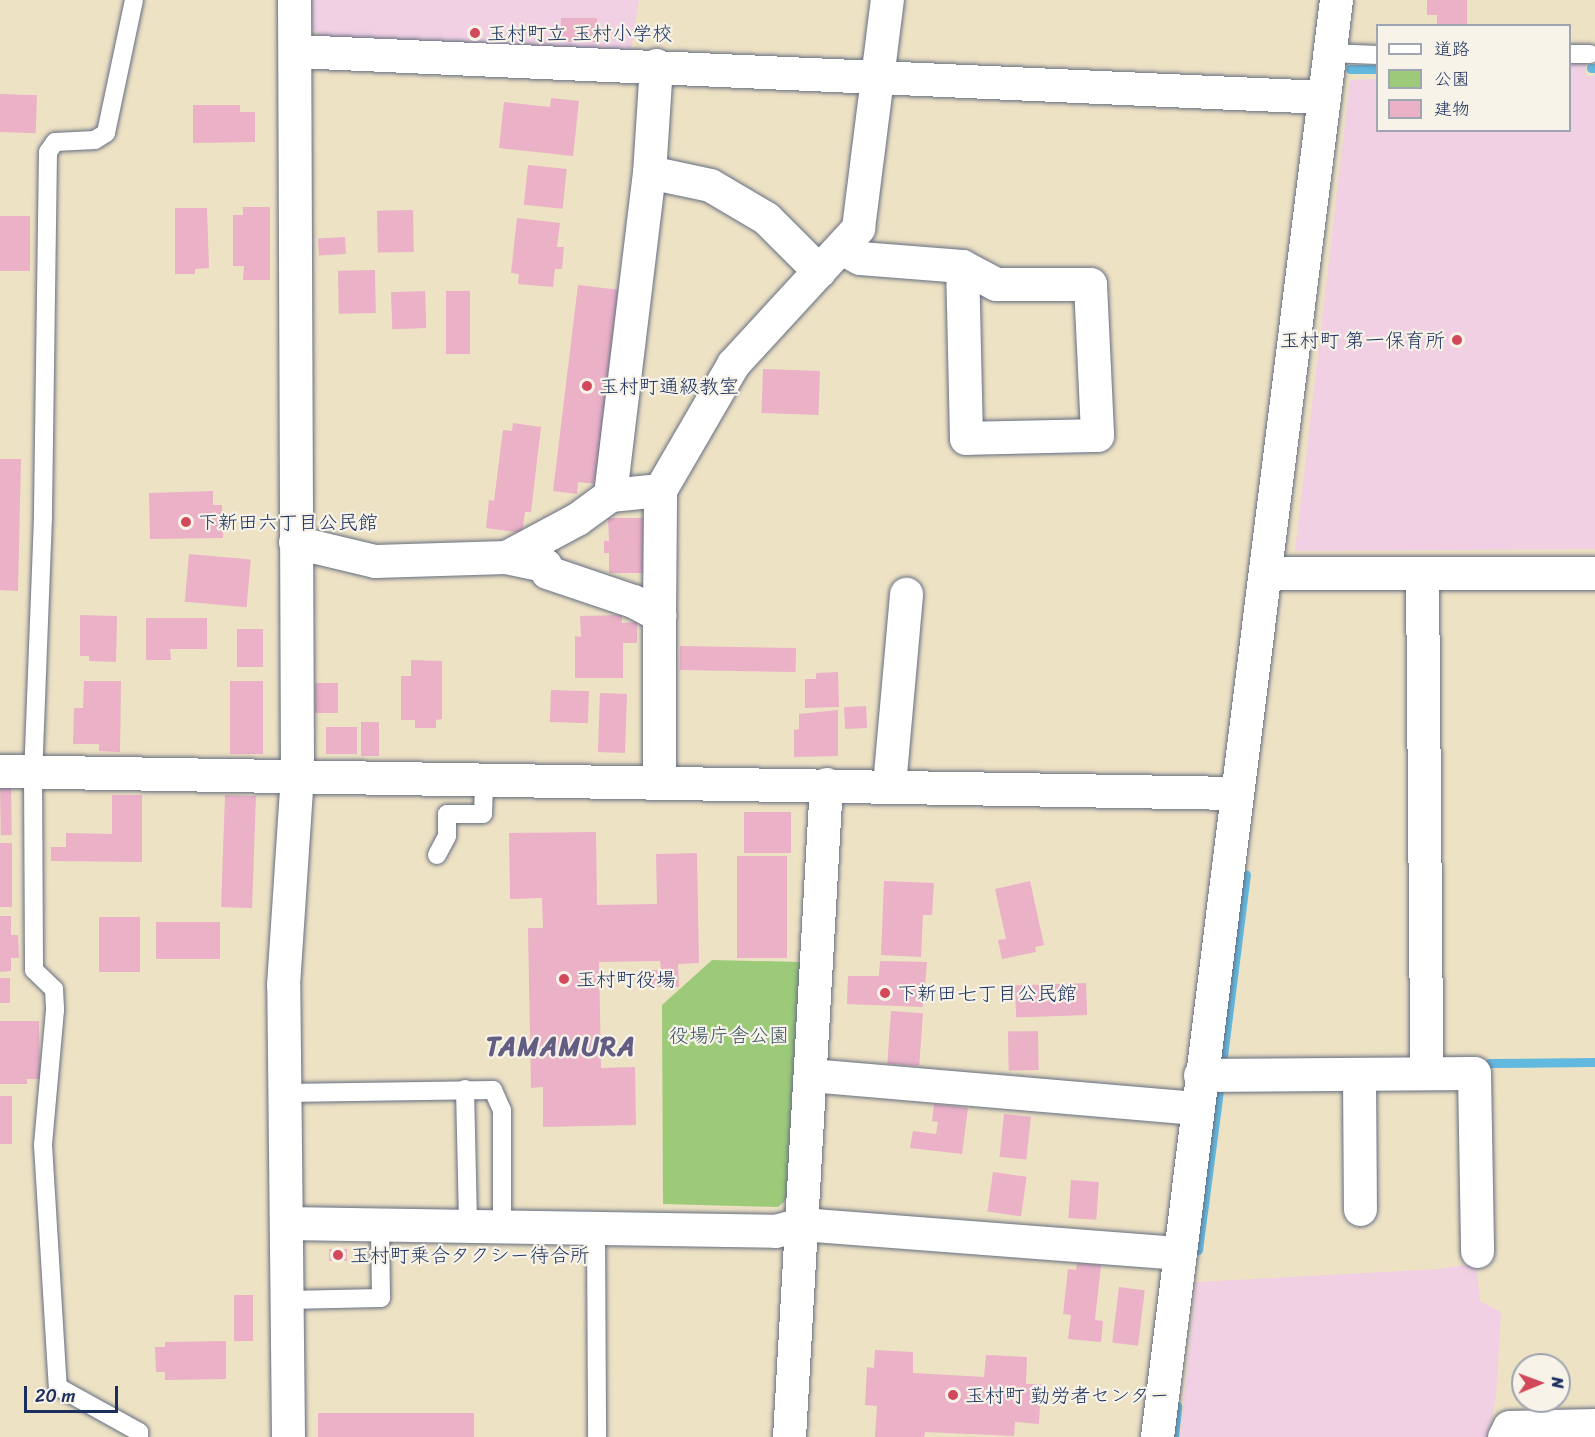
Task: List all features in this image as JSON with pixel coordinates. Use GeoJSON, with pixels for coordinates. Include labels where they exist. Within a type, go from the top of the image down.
{"type":"FeatureCollection","features":[{"type":"Feature","properties":{"kind":"street"},"geometry":{"type":"LineString","coordinates":[[288,1437],[283,985],[297,775],[294,0]]}},
{"type":"Feature","properties":{"kind":"street"},"geometry":{"type":"LineString","coordinates":[[659,781],[660,490],[733,364],[858,228],[876,79],[882,65],[887,0]]}},
{"type":"Feature","properties":{"kind":"street"},"geometry":{"type":"LineString","coordinates":[[1157,1437],[1177,1253],[1236,793],[1267,573],[1336,0]]}},
{"type":"Feature","properties":{"kind":"street"},"geometry":{"type":"LineString","coordinates":[[295,51],[656,65],[876,79],[1324,97]]}},
{"type":"Feature","properties":{"kind":"street"},"geometry":{"type":"LineString","coordinates":[[610,495],[649,172],[656,65]]}},
{"type":"Feature","properties":{"kind":"street"},"geometry":{"type":"LineString","coordinates":[[649,172],[710,185],[830,260],[860,258],[962,266],[996,284],[1090,284],[1097,435],[966,438],[962,266]]}},
{"type":"Feature","properties":{"kind":"street"},"geometry":{"type":"LineString","coordinates":[[506,556],[578,519],[610,495],[660,490]]}},
{"type":"Feature","properties":{"kind":"street"},"geometry":{"type":"LineString","coordinates":[[295,542],[375,561],[506,556],[545,565],[547,572],[633,601],[659,615]]}},
{"type":"Feature","properties":{"kind":"street"},"geometry":{"type":"LineString","coordinates":[[1267,573],[1422,575],[1595,573]]}},
{"type":"Feature","properties":{"kind":"street"},"geometry":{"type":"LineString","coordinates":[[1422,575],[1426,1072]]}},
{"type":"Feature","properties":{"kind":"street"},"geometry":{"type":"LineString","coordinates":[[889,785],[906,594]]}},
{"type":"Feature","properties":{"kind":"street"},"geometry":{"type":"LineString","coordinates":[[0,771],[889,785],[1236,793]]}},
{"type":"Feature","properties":{"kind":"street"},"geometry":{"type":"LineString","coordinates":[[789,1437],[826,784]]}},
{"type":"Feature","properties":{"kind":"street"},"geometry":{"type":"LineString","coordinates":[[1200,1076],[1474,1073],[1477,1251]]}},
{"type":"Feature","properties":{"kind":"street"},"geometry":{"type":"LineString","coordinates":[[1359,1074],[1360,1209]]}},
{"type":"Feature","properties":{"kind":"street"},"geometry":{"type":"LineString","coordinates":[[810,1075],[1196,1108]]}},
{"type":"Feature","properties":{"kind":"street"},"geometry":{"type":"LineString","coordinates":[[286,1223],[775,1231],[801,1224],[1177,1253]]}},
{"type":"Feature","properties":{"kind":"street"},"geometry":{"type":"LineString","coordinates":[[1504,1437],[1509,1427],[1595,1425]]}},
{"type":"Feature","properties":{"kind":"lane"},"geometry":{"type":"LineString","coordinates":[[134,0],[106,133],[95,141],[55,142],[48,152],[43,517],[33,772],[34,970],[54,989],[55,1010],[43,1145],[58,1387],[139,1432],[139,1437]]}},
{"type":"Feature","properties":{"kind":"lane"},"geometry":{"type":"LineString","coordinates":[[1329,53],[1376,56]]}},
{"type":"Feature","properties":{"kind":"lane"},"geometry":{"type":"LineString","coordinates":[[1571,54],[1590,54]]}},
{"type":"Feature","properties":{"kind":"lane"},"geometry":{"type":"LineString","coordinates":[[436,855],[447,836],[447,814],[483,814],[484,778]]}},
{"type":"Feature","properties":{"kind":"lane"},"geometry":{"type":"LineString","coordinates":[[465,1089],[468,1225]]}},
{"type":"Feature","properties":{"kind":"lane"},"geometry":{"type":"LineString","coordinates":[[284,1093],[493,1090],[501,1110],[502,1226]]}},
{"type":"Feature","properties":{"kind":"lane"},"geometry":{"type":"LineString","coordinates":[[286,1300],[381,1298],[380,1224]]}},
{"type":"Feature","properties":{"kind":"lane"},"geometry":{"type":"LineString","coordinates":[[596,1228],[597,1437]]}},
{"type":"Feature","properties":{"kind":"shaded area","name":"玉村町立 玉村小学校"},"geometry":{"type":"Polygon","coordinates":[[[306,0],[639,0],[630,56],[328,44],[305,22],[306,0]]]}},
{"type":"Feature","properties":{"kind":"shaded area","name":"玉村町 第一保育所"},"geometry":{"type":"Polygon","coordinates":[[[1571,63],[1586,63],[1586,76],[1595,76],[1595,549],[1295,551],[1350,80],[1376,79],[1376,132],[1571,132],[1571,63]]]}},
{"type":"Feature","properties":{"kind":"shaded area"},"geometry":{"type":"Polygon","coordinates":[[[1476,1263],[1480,1301],[1501,1312],[1496,1397],[1488,1437],[1180,1437],[1196,1282],[1439,1269],[1476,1263]]]}},
{"type":"Feature","properties":{"kind":"green space","name":"役場庁舎公園"},"geometry":{"type":"Polygon","coordinates":[[[712,960],[801,962],[788,1198],[778,1207],[663,1204],[662,1005],[712,960]]]}},
{"type":"Feature","properties":{"kind":"building"},"geometry":{"type":"Polygon","coordinates":[[[1427,0],[1467,0],[1467,24],[1437,24],[1437,15],[1427,15],[1427,0]]]}},
{"type":"Feature","properties":{"kind":"building"},"geometry":{"type":"Polygon","coordinates":[[[561,18],[597,18],[597,42],[561,42],[561,18]]]}},
{"type":"Feature","properties":{"kind":"building"},"geometry":{"type":"Polygon","coordinates":[[[0,94],[37,95],[36,133],[0,132],[0,94]]]}},
{"type":"Feature","properties":{"kind":"building"},"geometry":{"type":"Polygon","coordinates":[[[551,98],[579,101],[573,156],[499,148],[504,102],[550,107],[551,98]]]}},
{"type":"Feature","properties":{"kind":"building"},"geometry":{"type":"Polygon","coordinates":[[[193,105],[240,105],[240,112],[255,112],[255,142],[193,143],[193,105]]]}},
{"type":"Feature","properties":{"kind":"building"},"geometry":{"type":"Polygon","coordinates":[[[528,165],[567,169],[563,209],[524,205],[528,165]]]}},
{"type":"Feature","properties":{"kind":"building"},"geometry":{"type":"Polygon","coordinates":[[[243,207],[270,207],[270,280],[243,280],[244,266],[233,266],[233,215],[243,215],[243,207]]]}},
{"type":"Feature","properties":{"kind":"building"},"geometry":{"type":"Polygon","coordinates":[[[175,208],[207,208],[209,268],[195,269],[195,274],[175,274],[175,208]]]}},
{"type":"Feature","properties":{"kind":"building"},"geometry":{"type":"Polygon","coordinates":[[[413,210],[414,252],[378,253],[377,211],[413,210]]]}},
{"type":"Feature","properties":{"kind":"building"},"geometry":{"type":"Polygon","coordinates":[[[0,216],[30,216],[30,271],[0,271],[0,216]]]}},
{"type":"Feature","properties":{"kind":"building"},"geometry":{"type":"Polygon","coordinates":[[[517,218],[560,223],[557,247],[564,247],[562,269],[555,269],[553,287],[518,284],[519,274],[511,273],[517,218]]]}},
{"type":"Feature","properties":{"kind":"building"},"geometry":{"type":"Polygon","coordinates":[[[345,237],[346,254],[319,255],[318,238],[345,237]]]}},
{"type":"Feature","properties":{"kind":"building"},"geometry":{"type":"Polygon","coordinates":[[[375,270],[376,313],[339,314],[338,271],[375,270]]]}},
{"type":"Feature","properties":{"kind":"building","name":"玉村町通級教室"},"geometry":{"type":"Polygon","coordinates":[[[578,285],[620,290],[596,484],[578,482],[577,494],[553,491],[578,285]]]}},
{"type":"Feature","properties":{"kind":"building"},"geometry":{"type":"Polygon","coordinates":[[[425,291],[426,328],[392,329],[391,292],[425,291]]]}},
{"type":"Feature","properties":{"kind":"building"},"geometry":{"type":"Polygon","coordinates":[[[446,291],[470,291],[470,354],[446,354],[446,291]]]}},
{"type":"Feature","properties":{"kind":"building"},"geometry":{"type":"Polygon","coordinates":[[[763,369],[820,371],[818,415],[761,413],[763,369]]]}},
{"type":"Feature","properties":{"kind":"building"},"geometry":{"type":"Polygon","coordinates":[[[513,423],[541,427],[531,512],[525,512],[522,533],[486,528],[489,500],[494,501],[503,430],[512,431],[513,423]]]}},
{"type":"Feature","properties":{"kind":"building"},"geometry":{"type":"Polygon","coordinates":[[[0,459],[21,459],[18,591],[0,590],[0,459]]]}},
{"type":"Feature","properties":{"kind":"building","name":"下新田六丁目公民館"},"geometry":{"type":"Polygon","coordinates":[[[213,491],[213,505],[222,505],[223,538],[150,539],[149,493],[213,491]]]}},
{"type":"Feature","properties":{"kind":"building"},"geometry":{"type":"Polygon","coordinates":[[[608,518],[644,518],[645,573],[609,573],[609,553],[604,553],[604,541],[609,541],[608,518]]]}},
{"type":"Feature","properties":{"kind":"building"},"geometry":{"type":"Polygon","coordinates":[[[189,554],[251,559],[247,607],[185,602],[189,554]]]}},
{"type":"Feature","properties":{"kind":"building"},"geometry":{"type":"Polygon","coordinates":[[[80,615],[117,616],[116,662],[89,661],[89,656],[80,656],[80,615]]]}},
{"type":"Feature","properties":{"kind":"building"},"geometry":{"type":"Polygon","coordinates":[[[622,615],[622,623],[637,622],[637,643],[623,643],[623,678],[575,678],[575,636],[581,637],[580,616],[622,615]]]}},
{"type":"Feature","properties":{"kind":"building"},"geometry":{"type":"Polygon","coordinates":[[[146,618],[207,618],[207,649],[170,649],[171,660],[146,660],[146,618]]]}},
{"type":"Feature","properties":{"kind":"building"},"geometry":{"type":"Polygon","coordinates":[[[237,629],[263,629],[263,667],[237,667],[237,629]]]}},
{"type":"Feature","properties":{"kind":"building"},"geometry":{"type":"Polygon","coordinates":[[[680,646],[796,648],[796,672],[680,670],[680,646]]]}},
{"type":"Feature","properties":{"kind":"building"},"geometry":{"type":"Polygon","coordinates":[[[411,660],[442,661],[442,719],[436,720],[436,728],[415,728],[415,720],[401,720],[401,676],[411,676],[411,660]]]}},
{"type":"Feature","properties":{"kind":"building"},"geometry":{"type":"Polygon","coordinates":[[[838,672],[839,707],[805,708],[805,679],[816,679],[816,673],[838,672]]]}},
{"type":"Feature","properties":{"kind":"building"},"geometry":{"type":"Polygon","coordinates":[[[84,681],[121,681],[120,752],[99,751],[99,744],[73,744],[74,708],[83,708],[84,681]]]}},
{"type":"Feature","properties":{"kind":"building"},"geometry":{"type":"Polygon","coordinates":[[[230,681],[263,681],[263,754],[230,754],[230,681]]]}},
{"type":"Feature","properties":{"kind":"building"},"geometry":{"type":"Polygon","coordinates":[[[315,683],[338,683],[338,713],[315,713],[315,683]]]}},
{"type":"Feature","properties":{"kind":"building"},"geometry":{"type":"Polygon","coordinates":[[[551,690],[589,691],[588,723],[550,722],[551,690]]]}},
{"type":"Feature","properties":{"kind":"building"},"geometry":{"type":"Polygon","coordinates":[[[600,693],[627,694],[625,753],[598,752],[600,693]]]}},
{"type":"Feature","properties":{"kind":"building"},"geometry":{"type":"Polygon","coordinates":[[[866,706],[867,728],[845,729],[844,707],[866,706]]]}},
{"type":"Feature","properties":{"kind":"building"},"geometry":{"type":"Polygon","coordinates":[[[838,710],[838,756],[794,757],[794,730],[799,729],[799,714],[838,710]]]}},
{"type":"Feature","properties":{"kind":"building"},"geometry":{"type":"Polygon","coordinates":[[[361,722],[379,722],[379,756],[361,756],[361,722]]]}},
{"type":"Feature","properties":{"kind":"building"},"geometry":{"type":"Polygon","coordinates":[[[326,727],[357,727],[357,754],[326,754],[326,727]]]}},
{"type":"Feature","properties":{"kind":"building"},"geometry":{"type":"Polygon","coordinates":[[[0,787],[11,787],[12,835],[1,835],[0,787]]]}},
{"type":"Feature","properties":{"kind":"building"},"geometry":{"type":"Polygon","coordinates":[[[112,795],[142,795],[142,862],[51,861],[51,847],[66,847],[66,833],[112,834],[112,795]]]}},
{"type":"Feature","properties":{"kind":"building"},"geometry":{"type":"Polygon","coordinates":[[[225,795],[256,796],[252,908],[221,907],[225,795]]]}},
{"type":"Feature","properties":{"kind":"building"},"geometry":{"type":"Polygon","coordinates":[[[744,812],[791,812],[791,853],[744,853],[744,812]]]}},
{"type":"Feature","properties":{"kind":"building","name":"玉村町役場"},"geometry":{"type":"Polygon","coordinates":[[[596,832],[597,905],[657,904],[656,854],[697,853],[699,963],[678,964],[679,987],[650,987],[650,970],[661,970],[660,961],[599,962],[601,1068],[635,1067],[636,1125],[543,1127],[543,1087],[531,1088],[528,928],[543,928],[542,898],[510,899],[509,833],[596,832]]]}},
{"type":"Feature","properties":{"kind":"building"},"geometry":{"type":"Polygon","coordinates":[[[0,843],[12,843],[12,907],[0,907],[0,843]]]}},
{"type":"Feature","properties":{"kind":"building"},"geometry":{"type":"Polygon","coordinates":[[[737,856],[787,856],[787,958],[737,958],[737,856]]]}},
{"type":"Feature","properties":{"kind":"building"},"geometry":{"type":"Polygon","coordinates":[[[884,881],[934,883],[932,915],[923,915],[921,957],[881,955],[884,881]]]}},
{"type":"Feature","properties":{"kind":"building"},"geometry":{"type":"Polygon","coordinates":[[[1030,881],[1044,945],[1035,947],[1036,952],[1002,959],[998,940],[1006,939],[995,889],[1030,881]]]}},
{"type":"Feature","properties":{"kind":"building"},"geometry":{"type":"Polygon","coordinates":[[[0,916],[11,916],[11,935],[18,935],[19,958],[11,958],[11,971],[0,972],[0,916]]]}},
{"type":"Feature","properties":{"kind":"building"},"geometry":{"type":"Polygon","coordinates":[[[99,917],[140,917],[140,972],[99,972],[99,917]]]}},
{"type":"Feature","properties":{"kind":"building"},"geometry":{"type":"Polygon","coordinates":[[[156,922],[220,922],[220,959],[156,959],[156,922]]]}},
{"type":"Feature","properties":{"kind":"building","name":"下新田七丁目公民館"},"geometry":{"type":"Polygon","coordinates":[[[880,961],[927,962],[923,1007],[847,1004],[848,976],[879,976],[880,961]]]}},
{"type":"Feature","properties":{"kind":"building"},"geometry":{"type":"Polygon","coordinates":[[[0,978],[10,978],[10,1003],[0,1003],[0,978]]]}},
{"type":"Feature","properties":{"kind":"building"},"geometry":{"type":"Polygon","coordinates":[[[1086,983],[1087,1015],[1016,1017],[1015,985],[1086,983]]]}},
{"type":"Feature","properties":{"kind":"building"},"geometry":{"type":"Polygon","coordinates":[[[891,1011],[923,1013],[919,1066],[887,1064],[891,1011]]]}},
{"type":"Feature","properties":{"kind":"building"},"geometry":{"type":"Polygon","coordinates":[[[0,1021],[39,1021],[40,1079],[27,1079],[27,1084],[0,1084],[0,1021]]]}},
{"type":"Feature","properties":{"kind":"building"},"geometry":{"type":"Polygon","coordinates":[[[1038,1031],[1039,1070],[1009,1071],[1008,1032],[1038,1031]]]}},
{"type":"Feature","properties":{"kind":"building"},"geometry":{"type":"Polygon","coordinates":[[[0,1096],[12,1096],[12,1144],[0,1144],[0,1096]]]}},
{"type":"Feature","properties":{"kind":"building"},"geometry":{"type":"Polygon","coordinates":[[[934,1104],[968,1108],[962,1154],[910,1148],[913,1131],[936,1134],[938,1122],[932,1121],[934,1104]]]}},
{"type":"Feature","properties":{"kind":"building"},"geometry":{"type":"Polygon","coordinates":[[[1004,1114],[1031,1117],[1026,1160],[1000,1157],[1004,1114]]]}},
{"type":"Feature","properties":{"kind":"building"},"geometry":{"type":"Polygon","coordinates":[[[993,1172],[1027,1177],[1021,1216],[987,1212],[993,1172]]]}},
{"type":"Feature","properties":{"kind":"building"},"geometry":{"type":"Polygon","coordinates":[[[1071,1180],[1099,1182],[1096,1220],[1068,1218],[1071,1180]]]}},
{"type":"Feature","properties":{"kind":"building","name":"玉村町乗合タクシー待合所"},"geometry":{"type":"Polygon","coordinates":[[[329,1249],[347,1249],[347,1261],[329,1261],[329,1249]]]}},
{"type":"Feature","properties":{"kind":"building"},"geometry":{"type":"Polygon","coordinates":[[[1077,1263],[1101,1265],[1095,1320],[1103,1321],[1101,1342],[1068,1339],[1071,1315],[1063,1314],[1068,1269],[1076,1270],[1077,1263]]]}},
{"type":"Feature","properties":{"kind":"building"},"geometry":{"type":"Polygon","coordinates":[[[1119,1287],[1145,1290],[1138,1346],[1112,1343],[1119,1287]]]}},
{"type":"Feature","properties":{"kind":"building"},"geometry":{"type":"Polygon","coordinates":[[[234,1295],[253,1295],[253,1341],[234,1341],[234,1295]]]}},
{"type":"Feature","properties":{"kind":"building"},"geometry":{"type":"Polygon","coordinates":[[[226,1341],[226,1379],[165,1380],[165,1372],[156,1372],[155,1347],[165,1347],[165,1342],[226,1341]]]}},
{"type":"Feature","properties":{"kind":"building","name":"玉村町 勤労者センター"},"geometry":{"type":"Polygon","coordinates":[[[875,1350],[913,1352],[913,1373],[984,1377],[986,1355],[1027,1357],[1026,1384],[1041,1384],[1039,1424],[1015,1422],[1014,1436],[925,1432],[924,1437],[875,1437],[877,1406],[865,1405],[867,1367],[874,1368],[875,1350]]]}},
{"type":"Feature","properties":{"kind":"building"},"geometry":{"type":"Polygon","coordinates":[[[318,1413],[474,1413],[474,1437],[318,1437],[318,1413]]]}},
{"type":"Feature","properties":{"kind":"waterway"},"geometry":{"type":"LineString","coordinates":[[1350,69],[1376,69]]}},
{"type":"Feature","properties":{"kind":"waterway"},"geometry":{"type":"LineString","coordinates":[[1227,1064],[1222,1064],[1246,875]]}},
{"type":"Feature","properties":{"kind":"waterway"},"geometry":{"type":"LineString","coordinates":[[1489,1063],[1595,1062]]}},
{"type":"Feature","properties":{"kind":"waterway"},"geometry":{"type":"LineString","coordinates":[[1198,1250],[1219,1090]]}},
{"type":"Feature","properties":{"kind":"waterway"},"geometry":{"type":"LineString","coordinates":[[1174,1437],[1177,1406]]}},
{"type":"Feature","properties":{"kind":"place","name":"玉村町立 玉村小学校"},"geometry":{"type":"Point","coordinates":[475,33]}},
{"type":"Feature","properties":{"kind":"place","name":"玉村町 第一保育所"},"geometry":{"type":"Point","coordinates":[1457,340]}},
{"type":"Feature","properties":{"kind":"place","name":"玉村町通級教室"},"geometry":{"type":"Point","coordinates":[587,386]}},
{"type":"Feature","properties":{"kind":"place","name":"下新田六丁目公民館"},"geometry":{"type":"Point","coordinates":[186,522]}},
{"type":"Feature","properties":{"kind":"place","name":"玉村町役場"},"geometry":{"type":"Point","coordinates":[564,979]}},
{"type":"Feature","properties":{"kind":"place","name":"下新田七丁目公民館"},"geometry":{"type":"Point","coordinates":[885,993]}},
{"type":"Feature","properties":{"kind":"place","name":"玉村町乗合タクシー待合所"},"geometry":{"type":"Point","coordinates":[338,1255]}},
{"type":"Feature","properties":{"kind":"place","name":"玉村町 勤労者センター"},"geometry":{"type":"Point","coordinates":[953,1395]}},
{"type":"Feature","properties":{"kind":"district","name":"TAMAMURA"},"geometry":{"type":"Point","coordinates":[561,1047]}}]}
